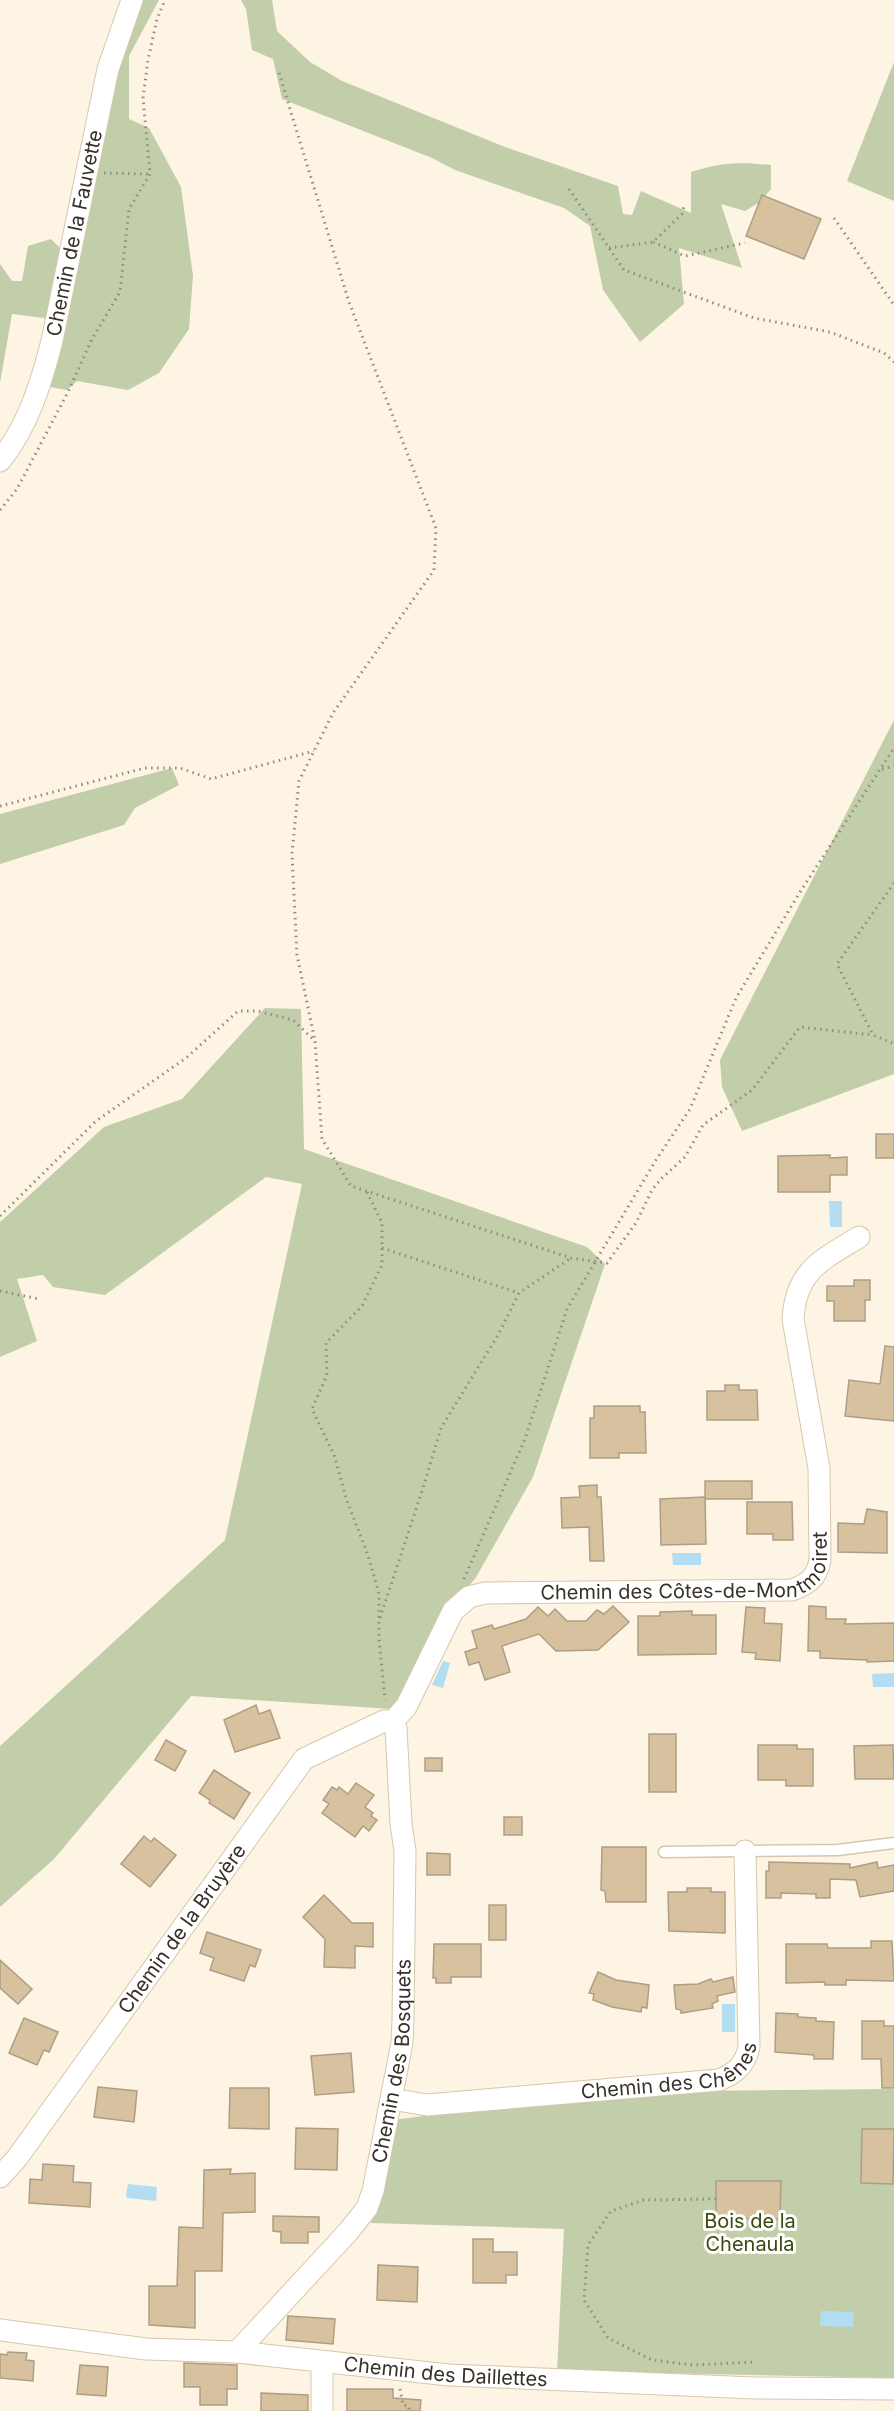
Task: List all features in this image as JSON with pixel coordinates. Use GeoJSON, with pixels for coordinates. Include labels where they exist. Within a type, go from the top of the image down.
{"type":"FeatureCollection","features":[{"type":"Feature","properties":{"kind":"street","name":"Chemin de la Fauvette"},"geometry":{"type":"LineString","coordinates":[[0,461],[22,429],[43,378],[108,69],[132,0]]}},
{"type":"Feature","properties":{"kind":"street","name":"Chemin des Côtes-de-Montmoiret"},"geometry":{"type":"LineString","coordinates":[[469,1597],[485,1593],[792,1590],[812,1580],[818,1571],[820,1560],[819,1468],[793,1319],[794,1306],[797,1290],[802,1281],[818,1263],[859,1237]]}},
{"type":"Feature","properties":{"kind":"street"},"geometry":{"type":"LineString","coordinates":[[393,1721],[406,1707],[453,1611],[469,1597]]}},
{"type":"Feature","properties":{"kind":"street","name":"Chemin de la Bruyère"},"geometry":{"type":"LineString","coordinates":[[0,2176],[17,2158],[304,1759],[384,1720],[393,1721]]}},
{"type":"Feature","properties":{"kind":"street","name":"Chemin des Bosquets"},"geometry":{"type":"LineString","coordinates":[[237,2352],[348,2232],[367,2208],[373,2191],[402,2043],[405,1851],[401,1824],[396,1728],[393,1721]]}},
{"type":"Feature","properties":{"kind":"street","name":"Chemin des Chênes"},"geometry":{"type":"LineString","coordinates":[[391,2099],[427,2106],[719,2080],[731,2075],[747,2059],[749,2047],[745,1851]]}},
{"type":"Feature","properties":{"kind":"street","name":"Chemin des Daillettes"},"geometry":{"type":"LineString","coordinates":[[0,2330],[146,2349],[237,2352],[449,2375],[754,2388],[894,2389]]}},
{"type":"Feature","properties":{"kind":"street"},"geometry":{"type":"LineString","coordinates":[[322,2362],[322,2411]]}},
{"type":"Feature","properties":{"kind":"lane"},"geometry":{"type":"LineString","coordinates":[[664,1852],[838,1850],[894,1843]]}},
{"type":"Feature","properties":{"kind":"path"},"geometry":{"type":"LineString","coordinates":[[0,510],[17,489],[68,392],[92,339],[120,292],[129,209],[150,174],[143,98],[157,19],[165,0]]}},
{"type":"Feature","properties":{"kind":"path"},"geometry":{"type":"LineString","coordinates":[[279,73],[349,302],[436,528],[434,570],[333,713],[299,782],[292,854],[297,955],[315,1041],[322,1139],[351,1186],[571,1258],[607,1263],[636,1223],[652,1190],[685,1157],[703,1125],[752,1090],[800,1027],[873,1035],[894,1044]]}},
{"type":"Feature","properties":{"kind":"path"},"geometry":{"type":"LineString","coordinates":[[85,172],[150,174]]}},
{"type":"Feature","properties":{"kind":"path"},"geometry":{"type":"LineString","coordinates":[[568,189],[624,270],[754,318],[830,332],[884,353],[894,362]]}},
{"type":"Feature","properties":{"kind":"path"},"geometry":{"type":"LineString","coordinates":[[653,242],[682,214],[684,206]]}},
{"type":"Feature","properties":{"kind":"path"},"geometry":{"type":"LineString","coordinates":[[834,218],[894,305]]}},
{"type":"Feature","properties":{"kind":"path"},"geometry":{"type":"LineString","coordinates":[[609,248],[653,242],[685,256],[745,243]]}},
{"type":"Feature","properties":{"kind":"path"},"geometry":{"type":"LineString","coordinates":[[469,1597],[464,1578],[525,1439],[567,1309],[656,1160],[690,1109],[736,998],[800,892],[894,748]]}},
{"type":"Feature","properties":{"kind":"path"},"geometry":{"type":"LineString","coordinates":[[0,806],[145,768],[180,768],[211,779],[314,750]]}},
{"type":"Feature","properties":{"kind":"path"},"geometry":{"type":"LineString","coordinates":[[880,770],[894,766]]}},
{"type":"Feature","properties":{"kind":"path"},"geometry":{"type":"LineString","coordinates":[[873,1035],[837,964],[894,883]]}},
{"type":"Feature","properties":{"kind":"path"},"geometry":{"type":"LineString","coordinates":[[0,1216],[96,1121],[186,1058],[238,1011],[258,1011],[293,1020],[315,1041]]}},
{"type":"Feature","properties":{"kind":"path"},"geometry":{"type":"LineString","coordinates":[[367,1192],[382,1223],[382,1264],[362,1306],[326,1343],[327,1375],[312,1409],[334,1455],[347,1501],[368,1555],[379,1594],[384,1696],[393,1721]]}},
{"type":"Feature","properties":{"kind":"path"},"geometry":{"type":"LineString","coordinates":[[382,1248],[519,1293]]}},
{"type":"Feature","properties":{"kind":"path"},"geometry":{"type":"LineString","coordinates":[[379,1620],[441,1428],[498,1335],[519,1293],[571,1258]]}},
{"type":"Feature","properties":{"kind":"path"},"geometry":{"type":"LineString","coordinates":[[0,1291],[39,1299]]}},
{"type":"Feature","properties":{"kind":"path"},"geometry":{"type":"LineString","coordinates":[[716,2199],[644,2200],[611,2211],[588,2245],[584,2300],[608,2338],[652,2360],[692,2364],[755,2362]]}},
{"type":"Feature","properties":{"kind":"path"},"geometry":{"type":"LineString","coordinates":[[400,2389],[403,2405],[409,2406],[409,2411]]}},
{"type":"Feature","properties":{"kind":"green space"},"geometry":{"type":"Polygon","coordinates":[[[139,0],[159,0],[129,56],[129,119],[149,128],[181,187],[193,276],[189,329],[159,373],[128,390],[77,381],[67,390],[50,387],[62,341],[44,318],[12,314],[0,383],[0,264],[12,281],[22,281],[28,246],[51,239],[68,256],[99,128],[139,0]]]}},
{"type":"Feature","properties":{"kind":"green space"},"geometry":{"type":"Polygon","coordinates":[[[241,0],[272,0],[277,31],[310,62],[342,81],[505,147],[618,186],[623,214],[632,215],[641,191],[691,213],[691,172],[730,164],[771,165],[771,189],[760,202],[745,211],[721,204],[742,268],[679,248],[684,304],[640,342],[603,290],[590,226],[564,208],[455,170],[432,158],[282,99],[273,59],[252,50],[246,9],[241,0]]]}},
{"type":"Feature","properties":{"kind":"green space"},"geometry":{"type":"Polygon","coordinates":[[[894,62],[894,201],[847,181],[894,62]]]}},
{"type":"Feature","properties":{"kind":"green space"},"geometry":{"type":"Polygon","coordinates":[[[894,720],[894,1074],[742,1131],[722,1087],[720,1060],[894,720]]]}},
{"type":"Feature","properties":{"kind":"green space"},"geometry":{"type":"Polygon","coordinates":[[[172,768],[179,785],[135,808],[124,825],[0,864],[0,814],[172,768]]]}},
{"type":"Feature","properties":{"kind":"green space"},"geometry":{"type":"Polygon","coordinates":[[[265,1008],[301,1009],[304,1149],[587,1247],[605,1264],[533,1477],[475,1579],[450,1606],[412,1677],[391,1709],[191,1696],[54,1859],[0,1907],[0,1746],[225,1540],[302,1184],[266,1177],[105,1295],[53,1287],[43,1275],[17,1279],[37,1341],[0,1357],[0,1222],[104,1127],[182,1099],[265,1008]]]}},
{"type":"Feature","properties":{"kind":"green space","name":"Bois de la Chenaula"},"geometry":{"type":"Polygon","coordinates":[[[894,2089],[894,2378],[557,2371],[564,2229],[371,2223],[392,2120],[543,2101],[695,2091],[894,2089]]]}},
{"type":"Feature","properties":{"kind":"water"},"geometry":{"type":"Polygon","coordinates":[[[829,1201],[842,1201],[842,1227],[830,1227],[829,1201]]]}},
{"type":"Feature","properties":{"kind":"water"},"geometry":{"type":"Polygon","coordinates":[[[672,1553],[701,1553],[701,1565],[673,1565],[672,1553]]]}},
{"type":"Feature","properties":{"kind":"water"},"geometry":{"type":"Polygon","coordinates":[[[443,1661],[450,1663],[443,1688],[432,1685],[443,1661]]]}},
{"type":"Feature","properties":{"kind":"water"},"geometry":{"type":"Polygon","coordinates":[[[894,1673],[894,1687],[873,1687],[872,1674],[894,1673]]]}},
{"type":"Feature","properties":{"kind":"water"},"geometry":{"type":"Polygon","coordinates":[[[722,2004],[735,2004],[735,2032],[722,2032],[722,2004]]]}},
{"type":"Feature","properties":{"kind":"water"},"geometry":{"type":"Polygon","coordinates":[[[128,2184],[157,2187],[156,2201],[127,2198],[128,2184]]]}},
{"type":"Feature","properties":{"kind":"water"},"geometry":{"type":"Polygon","coordinates":[[[821,2311],[854,2312],[853,2327],[820,2326],[821,2311]]]}},
{"type":"Feature","properties":{"kind":"building"},"geometry":{"type":"Polygon","coordinates":[[[762,195],[821,219],[804,259],[746,236],[762,195]]]}},
{"type":"Feature","properties":{"kind":"building"},"geometry":{"type":"Polygon","coordinates":[[[876,1134],[894,1134],[894,1158],[876,1158],[876,1134]]]}},
{"type":"Feature","properties":{"kind":"building"},"geometry":{"type":"Polygon","coordinates":[[[830,1155],[830,1158],[847,1157],[847,1175],[830,1175],[830,1192],[778,1192],[778,1156],[830,1155]]]}},
{"type":"Feature","properties":{"kind":"building"},"geometry":{"type":"Polygon","coordinates":[[[854,1280],[870,1280],[870,1300],[865,1300],[865,1321],[834,1321],[834,1301],[827,1301],[827,1286],[854,1286],[854,1280]]]}},
{"type":"Feature","properties":{"kind":"building"},"geometry":{"type":"Polygon","coordinates":[[[885,1346],[894,1347],[894,1421],[845,1416],[849,1380],[880,1384],[885,1346]]]}},
{"type":"Feature","properties":{"kind":"building"},"geometry":{"type":"Polygon","coordinates":[[[725,1385],[739,1385],[739,1390],[757,1390],[758,1420],[707,1420],[707,1391],[725,1391],[725,1385]]]}},
{"type":"Feature","properties":{"kind":"building"},"geometry":{"type":"Polygon","coordinates":[[[594,1406],[640,1406],[640,1412],[645,1412],[646,1453],[619,1453],[619,1458],[590,1458],[590,1418],[594,1418],[594,1406]]]}},
{"type":"Feature","properties":{"kind":"building"},"geometry":{"type":"Polygon","coordinates":[[[705,1481],[752,1481],[752,1499],[705,1499],[705,1481]]]}},
{"type":"Feature","properties":{"kind":"building"},"geometry":{"type":"Polygon","coordinates":[[[597,1485],[597,1497],[601,1497],[604,1561],[590,1561],[589,1527],[562,1528],[561,1498],[580,1497],[579,1486],[597,1485]]]}},
{"type":"Feature","properties":{"kind":"building"},"geometry":{"type":"Polygon","coordinates":[[[705,1497],[706,1544],[661,1545],[660,1499],[705,1497]]]}},
{"type":"Feature","properties":{"kind":"building"},"geometry":{"type":"Polygon","coordinates":[[[747,1502],[792,1502],[793,1540],[773,1540],[773,1534],[747,1534],[747,1502]]]}},
{"type":"Feature","properties":{"kind":"building"},"geometry":{"type":"Polygon","coordinates":[[[867,1509],[887,1512],[887,1553],[838,1552],[838,1523],[864,1524],[867,1509]]]}},
{"type":"Feature","properties":{"kind":"building"},"geometry":{"type":"Polygon","coordinates":[[[613,1606],[629,1622],[598,1650],[556,1651],[539,1634],[502,1646],[510,1672],[485,1680],[479,1662],[469,1665],[465,1652],[477,1648],[472,1631],[492,1625],[494,1629],[526,1619],[538,1607],[548,1616],[555,1609],[567,1621],[586,1621],[597,1610],[604,1614],[613,1606]]]}},
{"type":"Feature","properties":{"kind":"building"},"geometry":{"type":"Polygon","coordinates":[[[809,1606],[826,1607],[826,1619],[846,1619],[845,1624],[894,1623],[894,1661],[867,1662],[867,1660],[820,1658],[820,1651],[808,1651],[809,1606]]]}},
{"type":"Feature","properties":{"kind":"building"},"geometry":{"type":"Polygon","coordinates":[[[746,1607],[765,1608],[764,1623],[782,1624],[780,1661],[755,1659],[756,1653],[742,1652],[746,1607]]]}},
{"type":"Feature","properties":{"kind":"building"},"geometry":{"type":"Polygon","coordinates":[[[692,1611],[692,1615],[716,1615],[716,1654],[638,1655],[638,1616],[660,1616],[660,1612],[692,1611]]]}},
{"type":"Feature","properties":{"kind":"building"},"geometry":{"type":"Polygon","coordinates":[[[256,1705],[259,1714],[270,1710],[280,1738],[235,1752],[224,1720],[256,1705]]]}},
{"type":"Feature","properties":{"kind":"building"},"geometry":{"type":"Polygon","coordinates":[[[649,1734],[676,1734],[676,1792],[649,1792],[649,1734]]]}},
{"type":"Feature","properties":{"kind":"building"},"geometry":{"type":"Polygon","coordinates":[[[166,1740],[186,1751],[175,1771],[155,1760],[166,1740]]]}},
{"type":"Feature","properties":{"kind":"building"},"geometry":{"type":"Polygon","coordinates":[[[758,1745],[797,1745],[797,1749],[813,1749],[813,1786],[786,1786],[786,1780],[758,1780],[758,1745]]]}},
{"type":"Feature","properties":{"kind":"building"},"geometry":{"type":"Polygon","coordinates":[[[893,1745],[894,1779],[855,1779],[854,1746],[893,1745]]]}},
{"type":"Feature","properties":{"kind":"building"},"geometry":{"type":"Polygon","coordinates":[[[425,1758],[442,1758],[442,1771],[425,1771],[425,1758]]]}},
{"type":"Feature","properties":{"kind":"building"},"geometry":{"type":"Polygon","coordinates":[[[214,1770],[250,1793],[234,1819],[209,1803],[210,1800],[199,1793],[214,1770]]]}},
{"type":"Feature","properties":{"kind":"building"},"geometry":{"type":"Polygon","coordinates":[[[356,1783],[374,1795],[365,1807],[373,1813],[371,1816],[377,1820],[369,1831],[363,1826],[355,1837],[322,1813],[329,1804],[323,1800],[332,1787],[337,1790],[339,1787],[348,1794],[356,1783]]]}},
{"type":"Feature","properties":{"kind":"building"},"geometry":{"type":"Polygon","coordinates":[[[504,1817],[522,1817],[522,1835],[504,1835],[504,1817]]]}},
{"type":"Feature","properties":{"kind":"building"},"geometry":{"type":"Polygon","coordinates":[[[144,1836],[151,1842],[154,1838],[176,1855],[150,1887],[121,1864],[144,1836]]]}},
{"type":"Feature","properties":{"kind":"building"},"geometry":{"type":"Polygon","coordinates":[[[602,1847],[646,1847],[646,1902],[606,1902],[605,1891],[601,1890],[602,1847]]]}},
{"type":"Feature","properties":{"kind":"building"},"geometry":{"type":"Polygon","coordinates":[[[427,1853],[450,1854],[450,1875],[427,1875],[427,1853]]]}},
{"type":"Feature","properties":{"kind":"building"},"geometry":{"type":"Polygon","coordinates":[[[769,1862],[850,1864],[850,1868],[877,1862],[878,1868],[894,1865],[894,1891],[860,1897],[856,1880],[830,1879],[830,1898],[816,1898],[816,1894],[781,1893],[781,1898],[766,1898],[766,1871],[769,1871],[769,1862]]]}},
{"type":"Feature","properties":{"kind":"building"},"geometry":{"type":"Polygon","coordinates":[[[687,1888],[711,1888],[711,1892],[725,1892],[725,1933],[669,1931],[668,1892],[687,1892],[687,1888]]]}},
{"type":"Feature","properties":{"kind":"building"},"geometry":{"type":"Polygon","coordinates":[[[324,1895],[352,1923],[373,1923],[373,1947],[355,1946],[355,1968],[324,1967],[325,1939],[303,1917],[324,1895]]]}},
{"type":"Feature","properties":{"kind":"building"},"geometry":{"type":"Polygon","coordinates":[[[489,1905],[506,1905],[506,1940],[489,1940],[489,1905]]]}},
{"type":"Feature","properties":{"kind":"building"},"geometry":{"type":"Polygon","coordinates":[[[207,1932],[261,1950],[255,1967],[250,1965],[244,1981],[210,1970],[214,1958],[200,1953],[207,1932]]]}},
{"type":"Feature","properties":{"kind":"building"},"geometry":{"type":"Polygon","coordinates":[[[871,1941],[892,1941],[894,1981],[846,1980],[846,1985],[825,1985],[825,1982],[786,1983],[786,1944],[827,1944],[828,1948],[871,1948],[871,1941]]]}},
{"type":"Feature","properties":{"kind":"building"},"geometry":{"type":"Polygon","coordinates":[[[434,1944],[481,1944],[481,1977],[451,1977],[451,1983],[436,1983],[436,1978],[433,1978],[434,1944]]]}},
{"type":"Feature","properties":{"kind":"building"},"geometry":{"type":"Polygon","coordinates":[[[0,1960],[32,1989],[18,2004],[0,1988],[0,1960]]]}},
{"type":"Feature","properties":{"kind":"building"},"geometry":{"type":"Polygon","coordinates":[[[598,1972],[616,1980],[649,1985],[647,2008],[642,2007],[641,2012],[612,2007],[593,2000],[594,1994],[589,1993],[598,1972]]]}},
{"type":"Feature","properties":{"kind":"building"},"geometry":{"type":"Polygon","coordinates":[[[733,1977],[735,1992],[717,1996],[718,2001],[712,2004],[713,2008],[681,2013],[681,2010],[676,2009],[674,1985],[698,1984],[711,1979],[713,1982],[733,1977]]]}},
{"type":"Feature","properties":{"kind":"building"},"geometry":{"type":"Polygon","coordinates":[[[776,2013],[798,2014],[798,2017],[816,2018],[816,2021],[834,2022],[833,2059],[814,2059],[814,2055],[775,2052],[776,2013]]]}},
{"type":"Feature","properties":{"kind":"building"},"geometry":{"type":"Polygon","coordinates":[[[24,2018],[58,2032],[49,2052],[44,2050],[37,2065],[9,2053],[24,2018]]]}},
{"type":"Feature","properties":{"kind":"building"},"geometry":{"type":"Polygon","coordinates":[[[862,2021],[884,2021],[884,2026],[894,2026],[894,2088],[882,2088],[881,2059],[862,2059],[862,2021]]]}},
{"type":"Feature","properties":{"kind":"building"},"geometry":{"type":"Polygon","coordinates":[[[351,2053],[354,2092],[315,2095],[311,2056],[351,2053]]]}},
{"type":"Feature","properties":{"kind":"building"},"geometry":{"type":"Polygon","coordinates":[[[98,2087],[137,2091],[134,2122],[94,2117],[98,2087]]]}},
{"type":"Feature","properties":{"kind":"building"},"geometry":{"type":"Polygon","coordinates":[[[230,2088],[269,2088],[269,2129],[229,2128],[230,2088]]]}},
{"type":"Feature","properties":{"kind":"building"},"geometry":{"type":"Polygon","coordinates":[[[296,2128],[338,2129],[337,2170],[295,2169],[296,2128]]]}},
{"type":"Feature","properties":{"kind":"building"},"geometry":{"type":"Polygon","coordinates":[[[862,2129],[894,2129],[893,2184],[861,2183],[862,2129]]]}},
{"type":"Feature","properties":{"kind":"building"},"geometry":{"type":"Polygon","coordinates":[[[43,2164],[74,2166],[73,2182],[91,2183],[90,2207],[29,2203],[30,2179],[42,2180],[43,2164]]]}},
{"type":"Feature","properties":{"kind":"building"},"geometry":{"type":"Polygon","coordinates":[[[231,2169],[230,2174],[255,2173],[255,2212],[223,2213],[222,2271],[195,2271],[195,2328],[149,2325],[149,2286],[177,2286],[179,2227],[203,2228],[204,2170],[231,2169]]]}},
{"type":"Feature","properties":{"kind":"building"},"geometry":{"type":"Polygon","coordinates":[[[716,2181],[781,2181],[780,2219],[716,2218],[716,2181]]]}},
{"type":"Feature","properties":{"kind":"building"},"geometry":{"type":"Polygon","coordinates":[[[273,2216],[319,2217],[319,2232],[308,2232],[308,2243],[281,2243],[281,2232],[273,2231],[273,2216]]]}},
{"type":"Feature","properties":{"kind":"building"},"geometry":{"type":"Polygon","coordinates":[[[473,2239],[493,2239],[493,2252],[517,2252],[517,2275],[506,2275],[506,2283],[473,2283],[473,2239]]]}},
{"type":"Feature","properties":{"kind":"building"},"geometry":{"type":"Polygon","coordinates":[[[378,2265],[418,2267],[417,2302],[377,2300],[378,2265]]]}},
{"type":"Feature","properties":{"kind":"building"},"geometry":{"type":"Polygon","coordinates":[[[288,2316],[335,2319],[333,2344],[286,2340],[288,2316]]]}},
{"type":"Feature","properties":{"kind":"building"},"geometry":{"type":"Polygon","coordinates":[[[8,2352],[27,2353],[26,2360],[34,2361],[33,2381],[0,2378],[0,2354],[7,2355],[8,2352]]]}},
{"type":"Feature","properties":{"kind":"building"},"geometry":{"type":"Polygon","coordinates":[[[184,2363],[237,2365],[237,2389],[227,2389],[227,2405],[200,2405],[200,2387],[184,2387],[184,2363]]]}},
{"type":"Feature","properties":{"kind":"building"},"geometry":{"type":"Polygon","coordinates":[[[80,2365],[108,2367],[106,2396],[77,2394],[80,2365]]]}},
{"type":"Feature","properties":{"kind":"building"},"geometry":{"type":"Polygon","coordinates":[[[347,2389],[393,2389],[393,2398],[421,2400],[420,2411],[347,2411],[347,2389]]]}},
{"type":"Feature","properties":{"kind":"building"},"geometry":{"type":"Polygon","coordinates":[[[261,2393],[308,2395],[308,2411],[261,2411],[261,2393]]]}}]}
